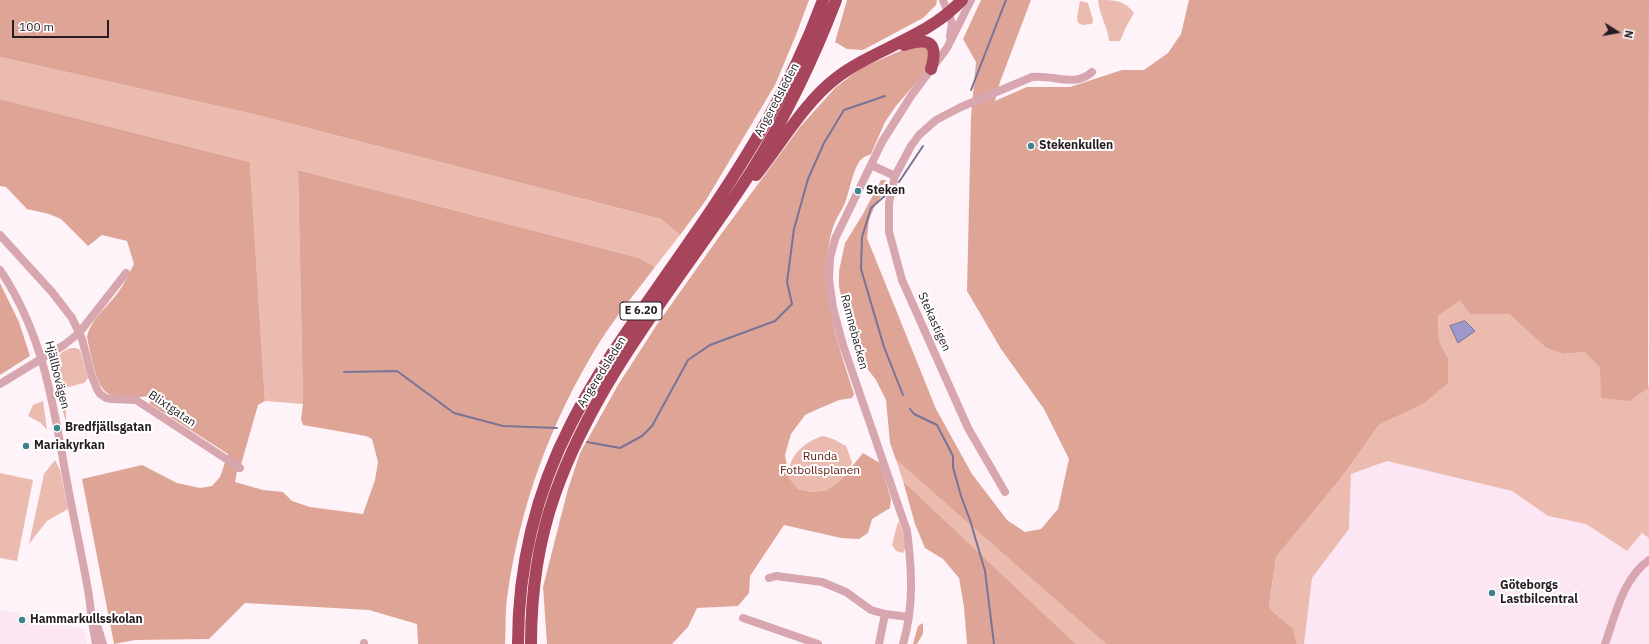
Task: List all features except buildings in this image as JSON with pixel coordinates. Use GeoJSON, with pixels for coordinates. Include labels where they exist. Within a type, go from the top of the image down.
{"type":"FeatureCollection","features":[{"type":"Feature","properties":{"kind":"highway","name":"Angeredsleden"},"geometry":{"type":"LineString","coordinates":[[518,644],[520,590],[527,544],[546,480],[563,441],[586,396],[610,358],[714,206],[773,112],[800,57],[823,0]]}},
{"type":"Feature","properties":{"kind":"highway","name":"Angeredsleden"},"geometry":{"type":"LineString","coordinates":[[531,644],[532,609],[540,550],[555,494],[592,411],[636,340],[752,170],[785,114],[812,59],[836,0]]}},
{"type":"Feature","properties":{"kind":"highway"},"geometry":{"type":"LineString","coordinates":[[719,220],[827,86],[851,68],[924,30],[949,13],[962,0]]}},
{"type":"Feature","properties":{"kind":"highway"},"geometry":{"type":"LineString","coordinates":[[884,52],[916,42],[928,43],[932,45],[935,57],[931,69]]}},
{"type":"Feature","properties":{"kind":"street","name":"Ramnebacken"},"geometry":{"type":"LineString","coordinates":[[943,0],[949,13],[952,27],[947,48]]}},
{"type":"Feature","properties":{"kind":"street","name":"Ramnebacken"},"geometry":{"type":"LineString","coordinates":[[904,644],[909,617],[911,589],[911,560],[907,531],[843,344],[833,308],[829,279],[830,258],[835,239],[896,118],[947,48],[971,0]]}},
{"type":"Feature","properties":{"kind":"street"},"geometry":{"type":"LineString","coordinates":[[871,165],[895,176],[911,146],[919,135],[930,124],[941,117],[1032,77],[1054,77],[1071,81],[1088,76],[1092,72]]}},
{"type":"Feature","properties":{"kind":"street","name":"Stekastigen"},"geometry":{"type":"LineString","coordinates":[[895,176],[889,203],[890,232],[902,280],[968,428],[1005,492]]}},
{"type":"Feature","properties":{"kind":"street","name":"Blixtgatan"},"geometry":{"type":"LineString","coordinates":[[0,235],[64,306],[79,333],[91,374],[100,394],[106,398],[136,400],[240,468]]}},
{"type":"Feature","properties":{"kind":"street","name":"Hjällbovägen"},"geometry":{"type":"LineString","coordinates":[[0,270],[24,312],[42,359],[52,397],[92,612],[103,644]]}},
{"type":"Feature","properties":{"kind":"street"},"geometry":{"type":"LineString","coordinates":[[0,384],[64,345],[79,333],[126,273]]}},
{"type":"Feature","properties":{"kind":"street"},"geometry":{"type":"LineString","coordinates":[[1605,644],[1629,583],[1639,568],[1649,560]]}},
{"type":"Feature","properties":{"kind":"street"},"geometry":{"type":"LineString","coordinates":[[769,578],[776,576],[816,580],[830,584],[846,592],[871,610],[885,614],[909,617]]}},
{"type":"Feature","properties":{"kind":"street","name":"Hjällbovägen"},"geometry":{"type":"LineString","coordinates":[[92,612],[92,624],[96,644]]}},
{"type":"Feature","properties":{"kind":"street"},"geometry":{"type":"LineString","coordinates":[[879,644],[885,614]]}},
{"type":"Feature","properties":{"kind":"street"},"geometry":{"type":"LineString","coordinates":[[743,618],[818,644]]}},
{"type":"Feature","properties":{"kind":"shaded area"},"geometry":{"type":"Polygon","coordinates":[[[0,0],[809,0],[775,85],[706,200],[680,235],[661,219],[253,114],[0,57],[0,0]]]}},
{"type":"Feature","properties":{"kind":"shaded area"},"geometry":{"type":"Polygon","coordinates":[[[847,0],[937,0],[936,5],[923,18],[863,50],[847,49],[835,42],[847,0]]]}},
{"type":"Feature","properties":{"kind":"shaded area"},"geometry":{"type":"Polygon","coordinates":[[[981,0],[1031,0],[1000,82],[995,101],[1027,87],[1070,87],[1122,70],[1144,70],[1168,53],[1181,34],[1189,0],[1649,0],[1648,388],[1629,401],[1601,398],[1600,368],[1584,352],[1563,354],[1546,348],[1509,314],[1470,314],[1460,301],[1438,316],[1439,341],[1448,358],[1448,383],[1423,404],[1379,425],[1341,478],[1276,557],[1269,606],[1273,612],[1293,628],[1297,644],[1106,644],[896,460],[890,443],[886,400],[876,380],[859,358],[850,333],[839,287],[839,271],[845,243],[863,214],[881,180],[885,180],[888,187],[875,205],[869,220],[867,238],[936,409],[972,474],[1007,520],[1025,532],[1041,529],[1058,509],[1069,459],[1044,409],[1001,349],[967,291],[971,116],[976,62],[963,39],[981,0]]]}},
{"type":"Feature","properties":{"kind":"shaded area"},"geometry":{"type":"Polygon","coordinates":[[[918,46],[928,49],[931,56],[927,70],[896,106],[885,122],[871,154],[864,157],[857,166],[845,203],[833,227],[828,248],[827,270],[831,312],[835,332],[854,394],[852,398],[839,400],[805,415],[791,434],[785,455],[789,478],[798,489],[812,492],[827,490],[840,481],[863,453],[880,463],[891,499],[890,508],[872,519],[868,533],[859,539],[841,538],[784,525],[750,576],[749,593],[738,606],[697,608],[688,627],[672,644],[547,644],[543,587],[568,489],[580,453],[618,385],[656,326],[800,127],[835,88],[861,68],[900,51],[918,46]]]}},
{"type":"Feature","properties":{"kind":"shaded area"},"geometry":{"type":"Polygon","coordinates":[[[0,99],[250,162],[265,401],[258,405],[235,482],[263,490],[283,492],[292,501],[310,507],[363,514],[375,480],[378,462],[372,439],[366,436],[303,425],[301,419],[303,404],[298,170],[640,258],[655,267],[620,312],[583,370],[567,401],[540,464],[520,530],[513,563],[507,598],[505,644],[418,644],[417,624],[369,610],[245,603],[209,639],[135,640],[114,644],[82,479],[142,465],[177,483],[200,488],[212,486],[220,477],[228,454],[150,404],[149,396],[120,397],[106,392],[102,388],[96,375],[87,337],[92,324],[115,297],[134,264],[127,241],[102,235],[88,246],[61,219],[49,214],[27,209],[6,187],[0,186],[0,99]]]}},
{"type":"Feature","properties":{"kind":"shaded area"},"geometry":{"type":"Polygon","coordinates":[[[0,283],[19,322],[30,356],[0,375],[0,283]]]}},
{"type":"Feature","properties":{"kind":"shaded area"},"geometry":{"type":"Polygon","coordinates":[[[1465,321],[1475,331],[1458,343],[1450,326],[1465,321]]]}},
{"type":"Feature","properties":{"kind":"shaded area"},"geometry":{"type":"Polygon","coordinates":[[[1387,461],[1512,491],[1548,516],[1586,524],[1626,551],[1642,533],[1649,538],[1649,644],[1304,644],[1312,578],[1349,529],[1351,474],[1387,461]]]}},
{"type":"Feature","properties":{"kind":"shaded area"},"geometry":{"type":"Polygon","coordinates":[[[903,481],[1076,644],[967,644],[964,607],[959,578],[943,559],[925,548],[915,524],[903,481]]]}},
{"type":"Feature","properties":{"kind":"shaded area","name":"Hammarkullsskolan"},"geometry":{"type":"Polygon","coordinates":[[[4,610],[84,629],[87,644],[0,644],[0,611],[4,610]]]}},
{"type":"Feature","properties":{"kind":"shaded area"},"geometry":{"type":"Polygon","coordinates":[[[923,623],[923,634],[917,644],[913,644],[918,626],[923,623]]]}},
{"type":"Feature","properties":{"kind":"green space"},"geometry":{"type":"Polygon","coordinates":[[[1098,0],[1109,0],[1123,3],[1127,5],[1134,13],[1120,41],[1109,41],[1098,0]]]}},
{"type":"Feature","properties":{"kind":"green space"},"geometry":{"type":"Polygon","coordinates":[[[1080,1],[1088,3],[1093,20],[1092,24],[1083,25],[1078,23],[1077,17],[1080,1]]]}},
{"type":"Feature","properties":{"kind":"green space"},"geometry":{"type":"Polygon","coordinates":[[[0,57],[253,114],[661,219],[680,235],[655,267],[640,258],[298,170],[303,404],[265,401],[250,162],[0,99],[0,57]]]}},
{"type":"Feature","properties":{"kind":"green space"},"geometry":{"type":"Polygon","coordinates":[[[1460,301],[1471,314],[1509,314],[1546,348],[1563,354],[1584,352],[1600,368],[1648,388],[1649,384],[1649,538],[1642,533],[1627,551],[1586,524],[1548,516],[1512,491],[1387,461],[1351,474],[1349,529],[1312,578],[1304,644],[1297,644],[1293,628],[1273,612],[1269,606],[1276,557],[1341,478],[1379,425],[1423,404],[1448,358],[1439,341],[1438,316],[1460,301]]]}},
{"type":"Feature","properties":{"kind":"green space"},"geometry":{"type":"Polygon","coordinates":[[[71,348],[80,350],[88,378],[84,383],[61,389],[61,395],[66,395],[66,423],[56,381],[55,365],[59,355],[71,348]]]}},
{"type":"Feature","properties":{"kind":"green space"},"geometry":{"type":"Polygon","coordinates":[[[43,401],[47,430],[41,423],[28,416],[33,405],[43,401]]]}},
{"type":"Feature","properties":{"kind":"green space","name":"Runda Fotbollsplanen"},"geometry":{"type":"Polygon","coordinates":[[[823,436],[833,439],[846,446],[852,462],[850,469],[840,481],[827,490],[812,492],[798,489],[789,478],[791,463],[798,451],[816,438],[823,436]]]}},
{"type":"Feature","properties":{"kind":"green space"},"geometry":{"type":"Polygon","coordinates":[[[55,460],[60,470],[68,509],[47,521],[29,544],[44,474],[55,460]]]}},
{"type":"Feature","properties":{"kind":"green space"},"geometry":{"type":"Polygon","coordinates":[[[896,460],[1106,644],[1076,644],[903,481],[896,460]]]}},
{"type":"Feature","properties":{"kind":"green space"},"geometry":{"type":"Polygon","coordinates":[[[0,473],[33,480],[17,561],[0,558],[0,473]]]}},
{"type":"Feature","properties":{"kind":"green space"},"geometry":{"type":"Polygon","coordinates":[[[899,521],[905,542],[905,550],[903,553],[896,551],[892,545],[899,521]]]}},
{"type":"Feature","properties":{"kind":"waterway"},"geometry":{"type":"LineString","coordinates":[[971,90],[1006,0]]}},
{"type":"Feature","properties":{"kind":"waterway"},"geometry":{"type":"LineString","coordinates":[[587,442],[620,448],[642,436],[652,426],[688,360],[710,345],[775,321],[792,304],[787,282],[794,229],[808,179],[824,143],[844,110],[885,96]]}},
{"type":"Feature","properties":{"kind":"waterway"},"geometry":{"type":"LineString","coordinates":[[899,182],[923,146]]}},
{"type":"Feature","properties":{"kind":"waterway"},"geometry":{"type":"LineString","coordinates":[[887,194],[871,208],[862,237],[861,269],[884,347],[903,395]]}},
{"type":"Feature","properties":{"kind":"waterway"},"geometry":{"type":"LineString","coordinates":[[344,372],[397,371],[454,413],[503,426],[557,428]]}},
{"type":"Feature","properties":{"kind":"waterway"},"geometry":{"type":"LineString","coordinates":[[910,409],[914,414],[937,425],[953,456],[953,467],[961,496],[970,520],[985,571],[994,644]]}},
{"type":"Feature","properties":{"kind":"place","name":"Stekenkullen"},"geometry":{"type":"Point","coordinates":[1031,146]}},
{"type":"Feature","properties":{"kind":"place","name":"Steken"},"geometry":{"type":"Point","coordinates":[858,191]}},
{"type":"Feature","properties":{"kind":"place","name":"Bredfjällsgatan"},"geometry":{"type":"Point","coordinates":[57,428]}},
{"type":"Feature","properties":{"kind":"place","name":"Mariakyrkan"},"geometry":{"type":"Point","coordinates":[26,446]}},
{"type":"Feature","properties":{"kind":"place","name":"Göteborgs Lastbilcentral"},"geometry":{"type":"Point","coordinates":[1492,593]}},
{"type":"Feature","properties":{"kind":"place","name":"Hammarkullsskolan"},"geometry":{"type":"Point","coordinates":[22,620]}}]}
